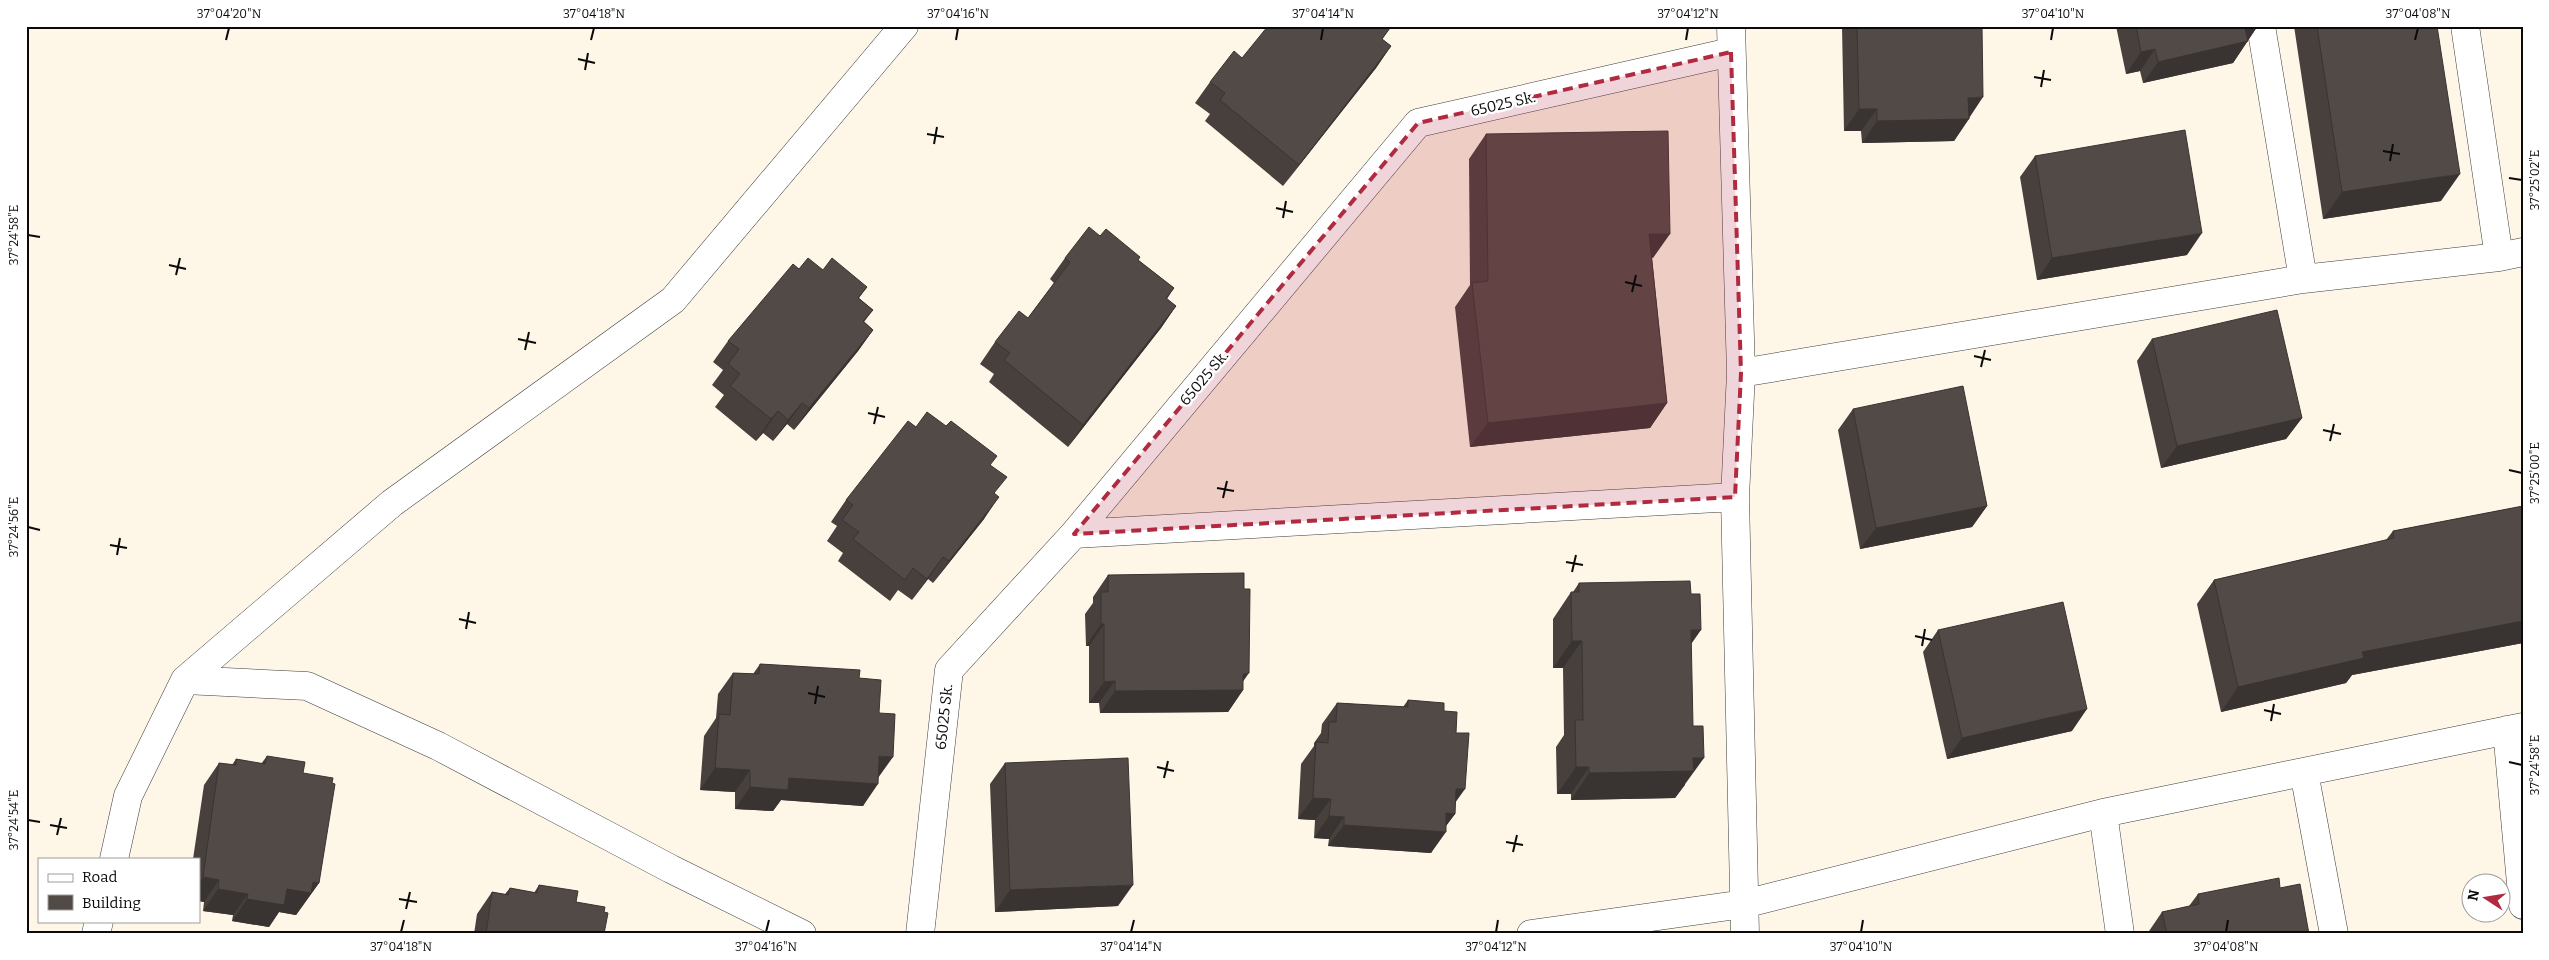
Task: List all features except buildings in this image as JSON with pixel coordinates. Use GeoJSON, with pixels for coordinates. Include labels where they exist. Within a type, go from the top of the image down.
{"type":"FeatureCollection","features":[{"type":"Feature","properties":{"kind":"street"},"geometry":{"type":"LineString","coordinates":[[114,858],[128,796],[185,680],[392,503],[673,300],[904,26]]}},
{"type":"Feature","properties":{"kind":"street"},"geometry":{"type":"LineString","coordinates":[[2261,26],[2303,279]]}},
{"type":"Feature","properties":{"kind":"street"},"geometry":{"type":"LineString","coordinates":[[1741,373],[2303,279],[2511,254],[2465,26]]}},
{"type":"Feature","properties":{"kind":"street"},"geometry":{"type":"LineString","coordinates":[[1731,39],[1741,373],[1735,497],[1745,934]]}},
{"type":"Feature","properties":{"kind":"street","name":"65025 Sk."},"geometry":{"type":"LineString","coordinates":[[920,934],[949,670],[1074,534],[1418,123],[1731,39]]}},
{"type":"Feature","properties":{"kind":"street"},"geometry":{"type":"LineString","coordinates":[[1074,534],[1735,497]]}},
{"type":"Feature","properties":{"kind":"street"},"geometry":{"type":"LineString","coordinates":[[185,680],[307,686],[438,746],[670,870],[802,934]]}},
{"type":"Feature","properties":{"kind":"street"},"geometry":{"type":"LineString","coordinates":[[1531,934],[1744,904],[2103,813],[2515,728],[2523,905]]}},
{"type":"Feature","properties":{"kind":"street"},"geometry":{"type":"LineString","coordinates":[[2304,772],[2334,934]]}},
{"type":"Feature","properties":{"kind":"street"},"geometry":{"type":"LineString","coordinates":[[2103,813],[2120,934]]}},
{"type":"Feature","properties":{"kind":"highlighted area"},"geometry":{"type":"Polygon","coordinates":[[[1731,52],[1741,373],[1735,497],[1074,534],[1418,123],[1731,52]]]}}]}
